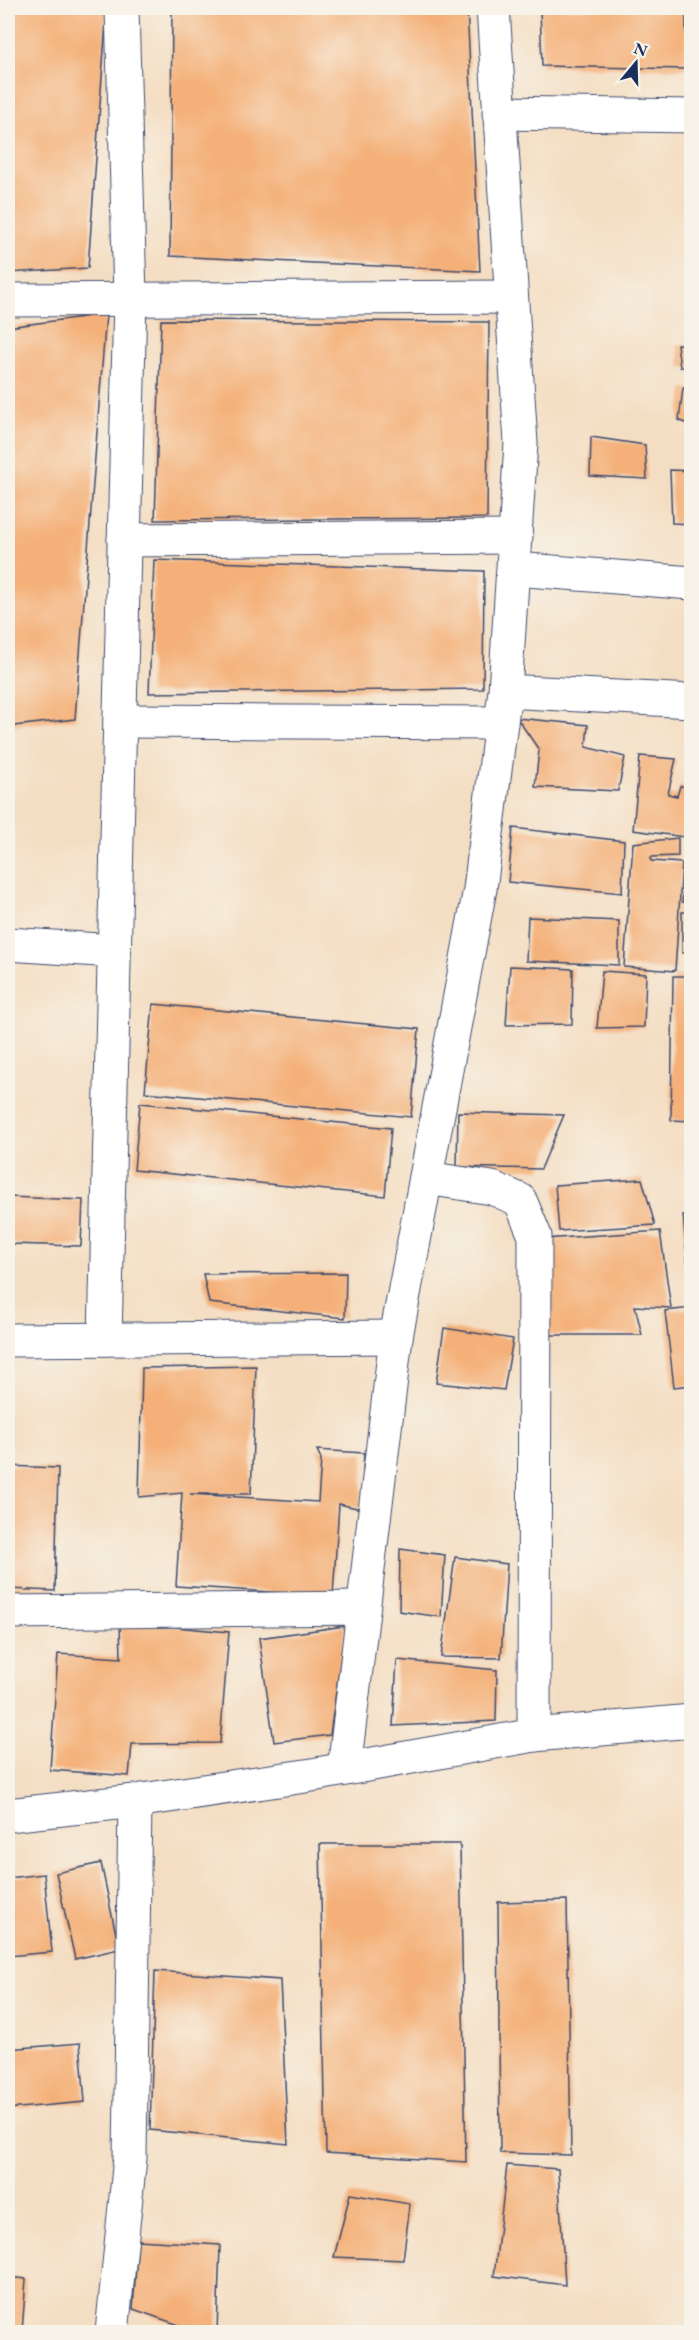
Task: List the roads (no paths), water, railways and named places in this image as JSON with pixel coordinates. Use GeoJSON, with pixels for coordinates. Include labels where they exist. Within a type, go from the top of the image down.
{"type":"FeatureCollection","features":[{"type":"Feature","properties":{"kind":"street"},"geometry":{"type":"LineString","coordinates":[[105,1340],[130,297],[122,8]]}},
{"type":"Feature","properties":{"kind":"street"},"geometry":{"type":"LineString","coordinates":[[344,1769],[396,1337],[480,888],[506,691],[515,569],[520,443],[493,8]]}},
{"type":"Feature","properties":{"kind":"street"},"geometry":{"type":"LineString","coordinates":[[499,113],[692,116]]}},
{"type":"Feature","properties":{"kind":"street"},"geometry":{"type":"LineString","coordinates":[[8,300],[130,297],[511,297]]}},
{"type":"Feature","properties":{"kind":"street"},"geometry":{"type":"LineString","coordinates":[[124,540],[516,537]]}},
{"type":"Feature","properties":{"kind":"street"},"geometry":{"type":"LineString","coordinates":[[515,569],[692,583]]}},
{"type":"Feature","properties":{"kind":"street"},"geometry":{"type":"LineString","coordinates":[[506,691],[692,701]]}},
{"type":"Feature","properties":{"kind":"street"},"geometry":{"type":"LineString","coordinates":[[120,721],[501,723]]}},
{"type":"Feature","properties":{"kind":"street"},"geometry":{"type":"LineString","coordinates":[[8,944],[114,951]]}},
{"type":"Feature","properties":{"kind":"street"},"geometry":{"type":"LineString","coordinates":[[426,1178],[492,1188],[520,1200],[535,1236],[534,1735]]}},
{"type":"Feature","properties":{"kind":"street"},"geometry":{"type":"LineString","coordinates":[[8,1340],[396,1337]]}},
{"type":"Feature","properties":{"kind":"street"},"geometry":{"type":"LineString","coordinates":[[8,1612],[363,1608]]}},
{"type":"Feature","properties":{"kind":"street"},"geometry":{"type":"LineString","coordinates":[[8,1815],[135,1801],[344,1769],[534,1735],[692,1721]]}},
{"type":"Feature","properties":{"kind":"street"},"geometry":{"type":"LineString","coordinates":[[112,2332],[130,2158],[135,1801]]}}]}
